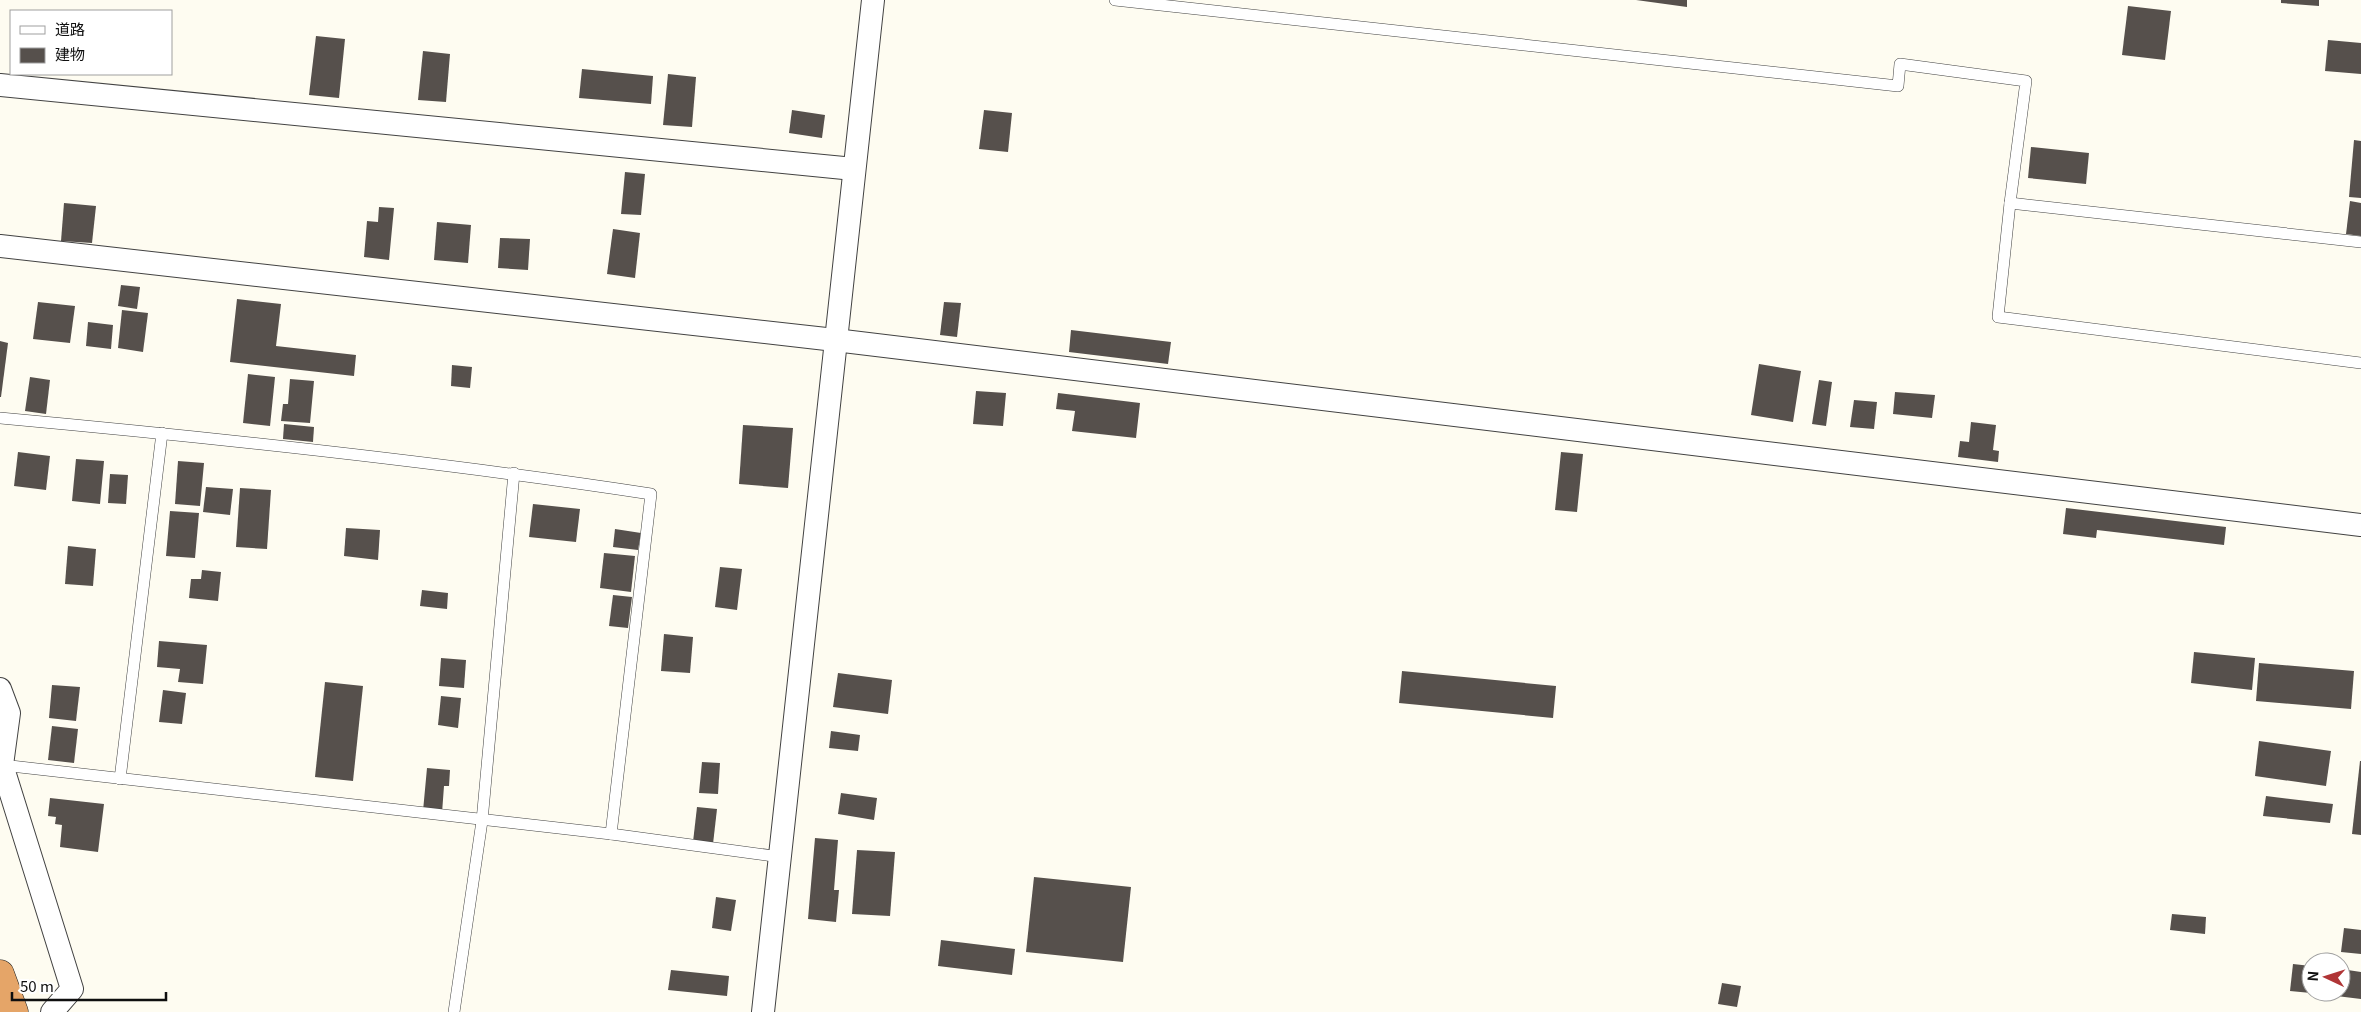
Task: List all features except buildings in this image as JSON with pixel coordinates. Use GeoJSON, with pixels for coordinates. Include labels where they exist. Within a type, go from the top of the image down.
{"type":"FeatureCollection","features":[{"type":"Feature","properties":{"kind":"highway"},"geometry":{"type":"LineString","coordinates":[[0,974],[14,1012]]}},
{"type":"Feature","properties":{"kind":"street"},"geometry":{"type":"LineString","coordinates":[[763,1012],[873,0]]}},
{"type":"Feature","properties":{"kind":"street"},"geometry":{"type":"LineString","coordinates":[[0,85],[854,169]]}},
{"type":"Feature","properties":{"kind":"street"},"geometry":{"type":"LineString","coordinates":[[0,246],[835,340],[2361,525]]}},
{"type":"Feature","properties":{"kind":"street"},"geometry":{"type":"LineString","coordinates":[[0,689],[9,713],[1,765],[72,989],[52,1012]]}},
{"type":"Feature","properties":{"kind":"lane"},"geometry":{"type":"LineString","coordinates":[[1115,0],[1898,86],[1900,64],[2026,81],[2010,202],[1998,317],[2361,363]]}},
{"type":"Feature","properties":{"kind":"lane"},"geometry":{"type":"LineString","coordinates":[[2010,202],[2361,242]]}},
{"type":"Feature","properties":{"kind":"lane"},"geometry":{"type":"LineString","coordinates":[[0,418],[162,433],[514,473],[651,494],[611,834]]}},
{"type":"Feature","properties":{"kind":"lane"},"geometry":{"type":"LineString","coordinates":[[120,779],[162,433]]}},
{"type":"Feature","properties":{"kind":"lane"},"geometry":{"type":"LineString","coordinates":[[454,1012],[482,821],[514,473]]}},
{"type":"Feature","properties":{"kind":"lane"},"geometry":{"type":"LineString","coordinates":[[1,765],[482,821],[611,834],[781,857]]}}]}
